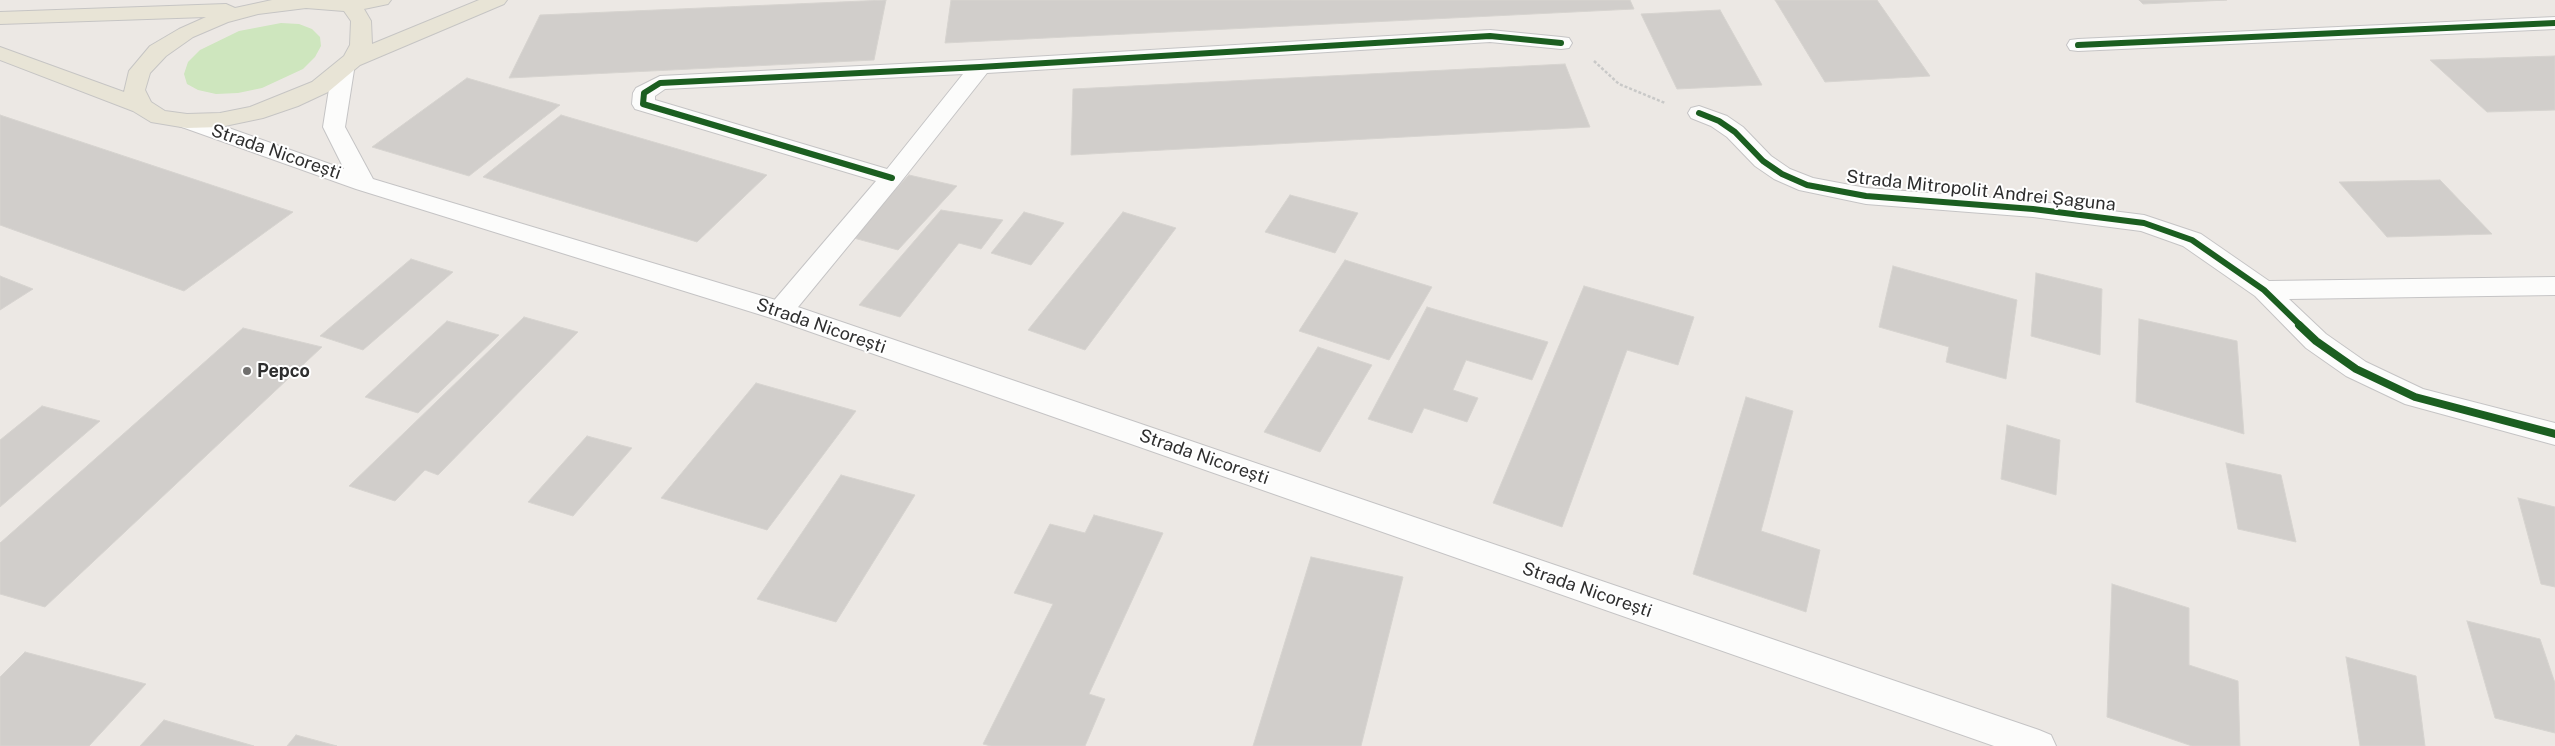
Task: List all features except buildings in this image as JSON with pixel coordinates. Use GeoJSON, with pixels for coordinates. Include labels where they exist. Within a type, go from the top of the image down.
{"type":"FeatureCollection","features":[{"type":"Feature","properties":{"kind":"main road"},"geometry":{"type":"LineString","coordinates":[[0,18],[257,8],[307,1],[353,3],[381,0]]}},
{"type":"Feature","properties":{"kind":"main road"},"geometry":{"type":"LineString","coordinates":[[0,53],[141,106],[159,116],[187,121],[220,120],[256,113],[290,102],[312,90],[347,65],[497,0]]}},
{"type":"Feature","properties":{"kind":"main road"},"geometry":{"type":"LineString","coordinates":[[347,65],[361,45],[361,21],[353,3]]}},
{"type":"Feature","properties":{"kind":"main road"},"geometry":{"type":"LineString","coordinates":[[141,106],[134,90],[140,71],[158,51],[186,33],[204,25],[257,8]]}},
{"type":"Feature","properties":{"kind":"street"},"geometry":{"type":"LineString","coordinates":[[2078,45],[2555,23]]}},
{"type":"Feature","properties":{"kind":"street"},"geometry":{"type":"LineString","coordinates":[[892,178],[643,104],[644,93],[660,83],[980,67],[1490,36],[1561,43]]}},
{"type":"Feature","properties":{"kind":"street","name":"Strada Nicorești"},"geometry":{"type":"LineString","coordinates":[[347,65],[334,127],[364,184]]}},
{"type":"Feature","properties":{"kind":"street"},"geometry":{"type":"LineString","coordinates":[[780,311],[892,178],[980,67]]}},
{"type":"Feature","properties":{"kind":"street","name":"Strada Mitropolit Andrei Șaguna"},"geometry":{"type":"LineString","coordinates":[[1699,113],[1735,132],[1763,161],[1782,174],[1808,186],[1866,196],[2033,208],[2144,223],[2192,240],[2264,290],[2316,341],[2356,369],[2415,397],[2555,434]]}},
{"type":"Feature","properties":{"kind":"street","name":"Strada Nicorești"},"geometry":{"type":"LineString","coordinates":[[187,121],[364,184],[780,311],[2039,746]]}},
{"type":"Feature","properties":{"kind":"street"},"geometry":{"type":"LineString","coordinates":[[2264,290],[2555,286]]}},
{"type":"Feature","properties":{"kind":"path"},"geometry":{"type":"LineString","coordinates":[[1561,43],[1586,55],[1619,84],[1651,98],[1699,113]]}},
{"type":"Feature","properties":{"kind":"green space"},"geometry":{"type":"Polygon","coordinates":[[[281,23],[299,24],[312,29],[320,37],[321,46],[315,57],[303,69],[262,88],[238,93],[216,94],[198,90],[187,84],[184,74],[188,62],[200,50],[239,31],[281,23]]]}},
{"type":"Feature","properties":{"kind":"cycle path"},"geometry":{"type":"LineString","coordinates":[[2078,45],[2555,23]]}},
{"type":"Feature","properties":{"kind":"cycle path"},"geometry":{"type":"LineString","coordinates":[[892,178],[643,104],[644,93],[660,83],[980,67],[1490,36],[1561,43]]}},
{"type":"Feature","properties":{"kind":"cycle path"},"geometry":{"type":"LineString","coordinates":[[1699,113],[1719,121],[1735,132],[1763,161],[1782,174],[1807,185],[1866,196],[2033,209],[2144,223],[2192,240],[2264,290],[2316,341],[2356,369],[2415,397],[2555,434]]}},
{"type":"Feature","properties":{"kind":"place","name":"Pepco"},"geometry":{"type":"Point","coordinates":[247,371]}}]}
